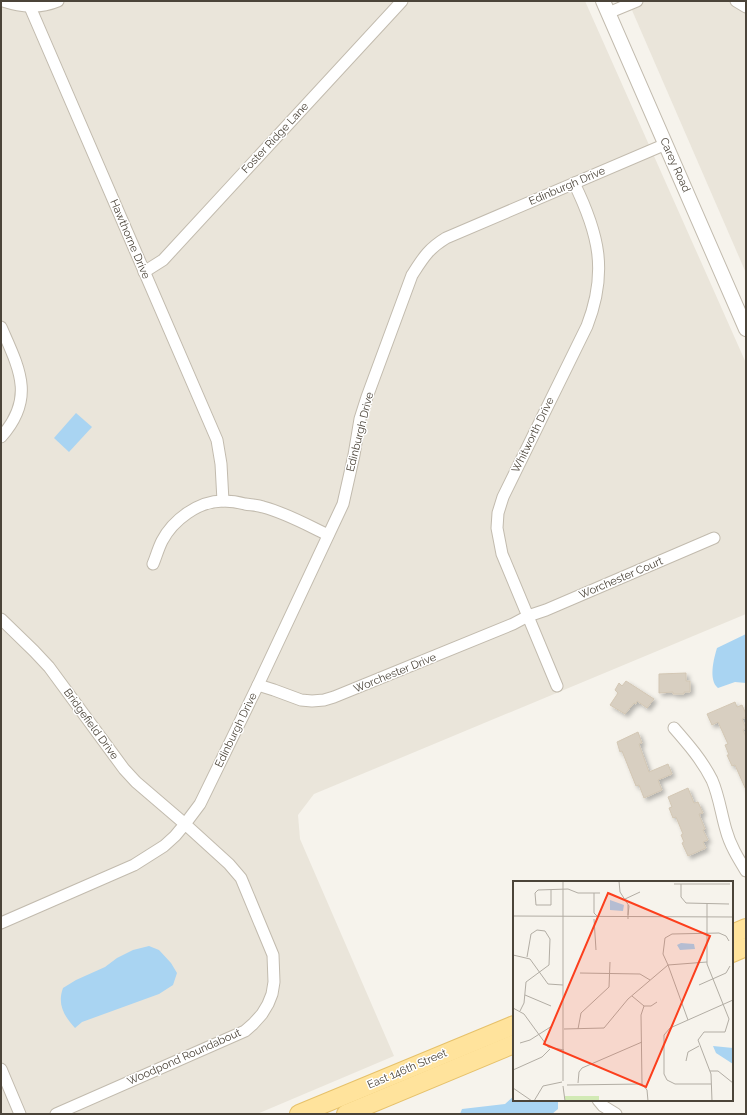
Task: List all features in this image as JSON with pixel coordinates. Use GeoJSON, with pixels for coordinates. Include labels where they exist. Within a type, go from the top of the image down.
{"type":"FeatureCollection","features":[{"type":"Feature","properties":{"kind":"main road"},"geometry":{"type":"LineString","coordinates":[[733,934],[746,928]]}},
{"type":"Feature","properties":{"kind":"main road"},"geometry":{"type":"LineString","coordinates":[[733,953],[746,947]]}},
{"type":"Feature","properties":{"kind":"main road","name":"East 146th Street"},"geometry":{"type":"LineString","coordinates":[[299,1114],[513,1025]]}},
{"type":"Feature","properties":{"kind":"main road","name":"East 146th Street"},"geometry":{"type":"LineString","coordinates":[[346,1114],[513,1044]]}},
{"type":"Feature","properties":{"kind":"street"},"geometry":{"type":"LineString","coordinates":[[3,1],[30,7],[43,6],[58,1]]}},
{"type":"Feature","properties":{"kind":"street","name":"Foster Ridge Lane"},"geometry":{"type":"LineString","coordinates":[[144,272],[163,260],[402,1]]}},
{"type":"Feature","properties":{"kind":"street"},"geometry":{"type":"LineString","coordinates":[[606,7],[637,1]]}},
{"type":"Feature","properties":{"kind":"street"},"geometry":{"type":"LineString","coordinates":[[736,1],[746,7]]}},
{"type":"Feature","properties":{"kind":"street","name":"Hawthorne Drive"},"geometry":{"type":"LineString","coordinates":[[30,7],[217,440],[221,464],[223,501]]}},
{"type":"Feature","properties":{"kind":"street","name":"Carey Road"},"geometry":{"type":"LineString","coordinates":[[606,7],[746,329]]}},
{"type":"Feature","properties":{"kind":"street","name":"Edinburgh Drive"},"geometry":{"type":"LineString","coordinates":[[185,824],[200,804],[258,685],[342,504],[354,455],[360,419],[367,397],[412,275],[420,261],[431,248],[446,238],[666,144]]}},
{"type":"Feature","properties":{"kind":"street","name":"Whitworth Drive"},"geometry":{"type":"LineString","coordinates":[[557,686],[502,554],[497,528],[498,513],[503,497],[587,326],[592,315],[598,292],[599,266],[595,237],[574,183]]}},
{"type":"Feature","properties":{"kind":"street"},"geometry":{"type":"LineString","coordinates":[[1,327],[18,367],[22,386],[17,413],[8,429],[1,437]]}},
{"type":"Feature","properties":{"kind":"street"},"geometry":{"type":"LineString","coordinates":[[153,564],[166,534],[184,515],[200,506],[223,501],[263,507],[298,520],[328,535]]}},
{"type":"Feature","properties":{"kind":"street","name":"Worchester Court"},"geometry":{"type":"LineString","coordinates":[[528,616],[546,610],[714,538]]}},
{"type":"Feature","properties":{"kind":"street","name":"Worchester Drive"},"geometry":{"type":"LineString","coordinates":[[258,685],[301,700],[324,700],[513,624],[528,616]]}},
{"type":"Feature","properties":{"kind":"street","name":"Bridgefield Drive"},"geometry":{"type":"LineString","coordinates":[[1,619],[48,667],[124,769],[136,782],[185,824]]}},
{"type":"Feature","properties":{"kind":"street"},"geometry":{"type":"LineString","coordinates":[[674,728],[701,760],[712,780],[720,802],[726,831],[736,856],[746,871]]}},
{"type":"Feature","properties":{"kind":"street"},"geometry":{"type":"LineString","coordinates":[[1,923],[134,865],[164,846],[185,824]]}},
{"type":"Feature","properties":{"kind":"street","name":"Woodpond Roundabout"},"geometry":{"type":"LineString","coordinates":[[56,1114],[236,1036],[253,1024],[268,1004],[272,994],[274,982],[273,955],[241,878],[229,864],[185,824]]}},
{"type":"Feature","properties":{"kind":"street"},"geometry":{"type":"LineString","coordinates":[[1,1070],[20,1114]]}},
{"type":"Feature","properties":{"kind":"street"},"geometry":{"type":"LineString","coordinates":[[599,1101],[616,1114]]}},
{"type":"Feature","properties":{"kind":"shaded area"},"geometry":{"type":"Polygon","coordinates":[[[1,1],[585,1],[746,363],[746,614],[314,794],[298,815],[300,839],[394,1056],[257,1114],[1,1114],[1,1]]]}},
{"type":"Feature","properties":{"kind":"shaded area"},"geometry":{"type":"Polygon","coordinates":[[[628,1],[746,1],[746,273],[628,1]]]}},
{"type":"Feature","properties":{"kind":"water"},"geometry":{"type":"Polygon","coordinates":[[[76,413],[92,427],[69,452],[54,438],[76,413]]]}},
{"type":"Feature","properties":{"kind":"water"},"geometry":{"type":"Polygon","coordinates":[[[746,634],[746,683],[735,682],[718,688],[713,680],[712,674],[717,648],[746,634]]]}},
{"type":"Feature","properties":{"kind":"water"},"geometry":{"type":"Polygon","coordinates":[[[149,946],[159,950],[171,963],[177,973],[173,985],[159,994],[82,1022],[75,1028],[68,1019],[61,1005],[61,994],[63,988],[76,980],[105,967],[117,958],[133,950],[149,946]]]}},
{"type":"Feature","properties":{"kind":"water"},"geometry":{"type":"Polygon","coordinates":[[[513,1097],[513,1101],[558,1101],[558,1109],[552,1114],[460,1114],[462,1109],[505,1104],[513,1097]]]}},
{"type":"Feature","properties":{"kind":"building"},"geometry":{"type":"Polygon","coordinates":[[[686,673],[686,681],[690,681],[690,692],[684,692],[684,694],[673,694],[673,692],[659,693],[659,674],[686,673]]]}},
{"type":"Feature","properties":{"kind":"building"},"geometry":{"type":"Polygon","coordinates":[[[626,681],[654,699],[647,708],[637,701],[636,704],[634,703],[625,714],[610,705],[618,693],[615,690],[619,683],[622,686],[626,681]]]}},
{"type":"Feature","properties":{"kind":"building"},"geometry":{"type":"Polygon","coordinates":[[[735,702],[737,707],[742,705],[746,714],[746,717],[742,719],[746,728],[743,730],[746,737],[746,790],[735,765],[732,766],[727,755],[729,755],[725,745],[728,744],[718,722],[712,725],[707,714],[735,702]]]}},
{"type":"Feature","properties":{"kind":"building"},"geometry":{"type":"Polygon","coordinates":[[[638,732],[642,743],[639,744],[649,772],[668,764],[672,774],[658,780],[662,790],[644,798],[639,785],[636,786],[622,751],[620,752],[617,742],[638,732]]]}},
{"type":"Feature","properties":{"kind":"building"},"geometry":{"type":"Polygon","coordinates":[[[688,788],[694,803],[698,802],[703,813],[699,814],[705,829],[703,830],[708,840],[703,842],[706,848],[688,856],[682,843],[684,842],[681,835],[683,834],[676,817],[673,818],[669,808],[672,807],[668,797],[688,788]]]}}]}
